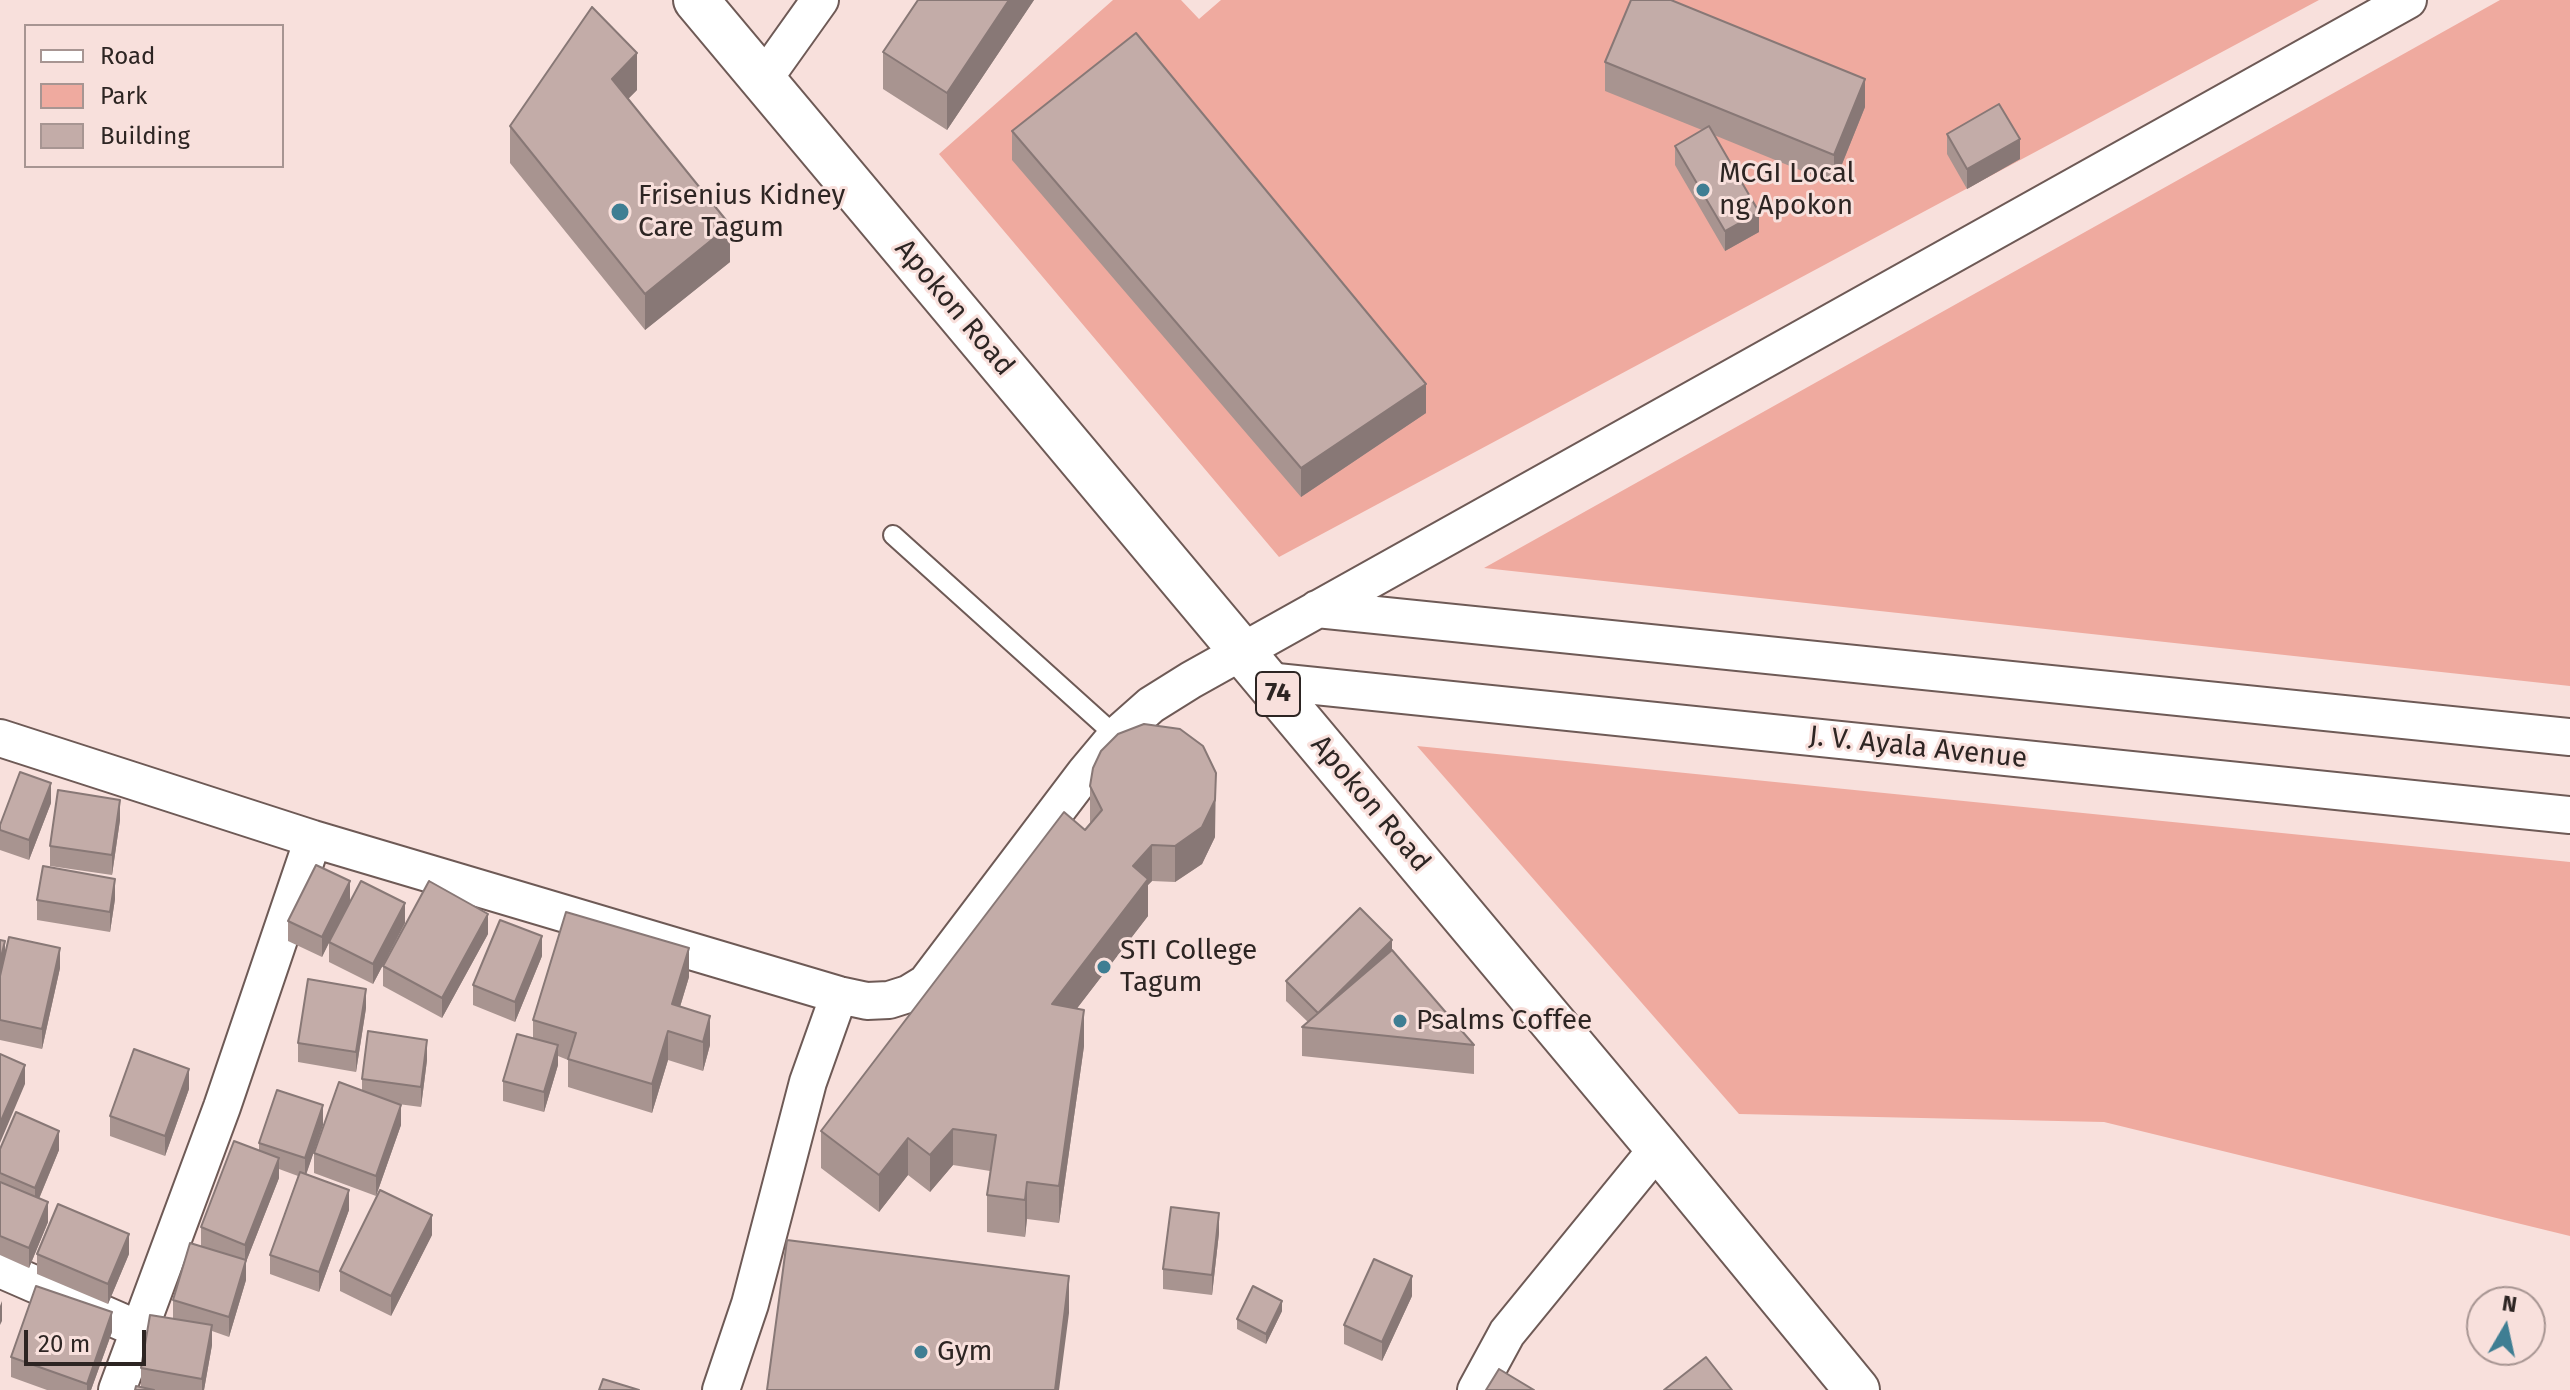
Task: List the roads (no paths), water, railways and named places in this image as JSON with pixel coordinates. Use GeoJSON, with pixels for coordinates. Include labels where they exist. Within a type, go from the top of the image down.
{"type":"FeatureCollection","features":[{"type":"Feature","properties":{"kind":"highway","name":"Apokon Road"},"geometry":{"type":"LineString","coordinates":[[696,0],[1658,1148],[1857,1390]]}},
{"type":"Feature","properties":{"kind":"street"},"geometry":{"type":"LineString","coordinates":[[763,80],[820,0]]}},
{"type":"Feature","properties":{"kind":"street"},"geometry":{"type":"LineString","coordinates":[[0,738],[313,839],[839,995],[867,1001],[889,1000],[908,994],[926,983],[1116,736],[1151,705],[1254,666],[1317,609],[2408,0]]}},
{"type":"Feature","properties":{"kind":"street"},"geometry":{"type":"LineString","coordinates":[[1317,609],[2570,737]]}},
{"type":"Feature","properties":{"kind":"street","name":"J. V. Ayala Avenue"},"geometry":{"type":"LineString","coordinates":[[1254,666],[2570,815]]}},
{"type":"Feature","properties":{"kind":"street"},"geometry":{"type":"LineString","coordinates":[[117,1390],[222,1107],[313,839]]}},
{"type":"Feature","properties":{"kind":"street"},"geometry":{"type":"LineString","coordinates":[[721,1390],[750,1304],[808,1082],[839,995]]}},
{"type":"Feature","properties":{"kind":"street"},"geometry":{"type":"LineString","coordinates":[[1476,1390],[1507,1333],[1658,1148]]}},
{"type":"Feature","properties":{"kind":"street"},"geometry":{"type":"LineString","coordinates":[[0,1269],[140,1330]]}},
{"type":"Feature","properties":{"kind":"lane"},"geometry":{"type":"LineString","coordinates":[[893,535],[1116,736]]}},
{"type":"Feature","properties":{"kind":"place","name":"MCGI Local ng Apokon"},"geometry":{"type":"Point","coordinates":[1703,190]}},
{"type":"Feature","properties":{"kind":"place","name":"Frisenius Kidney Care Tagum"},"geometry":{"type":"Point","coordinates":[620,212]}},
{"type":"Feature","properties":{"kind":"place","name":"STI College Tagum"},"geometry":{"type":"Point","coordinates":[1104,967]}},
{"type":"Feature","properties":{"kind":"place","name":"Psalms Coffee"},"geometry":{"type":"Point","coordinates":[1400,1021]}},
{"type":"Feature","properties":{"kind":"place","name":"Gym"},"geometry":{"type":"Point","coordinates":[921,1352]}}]}
